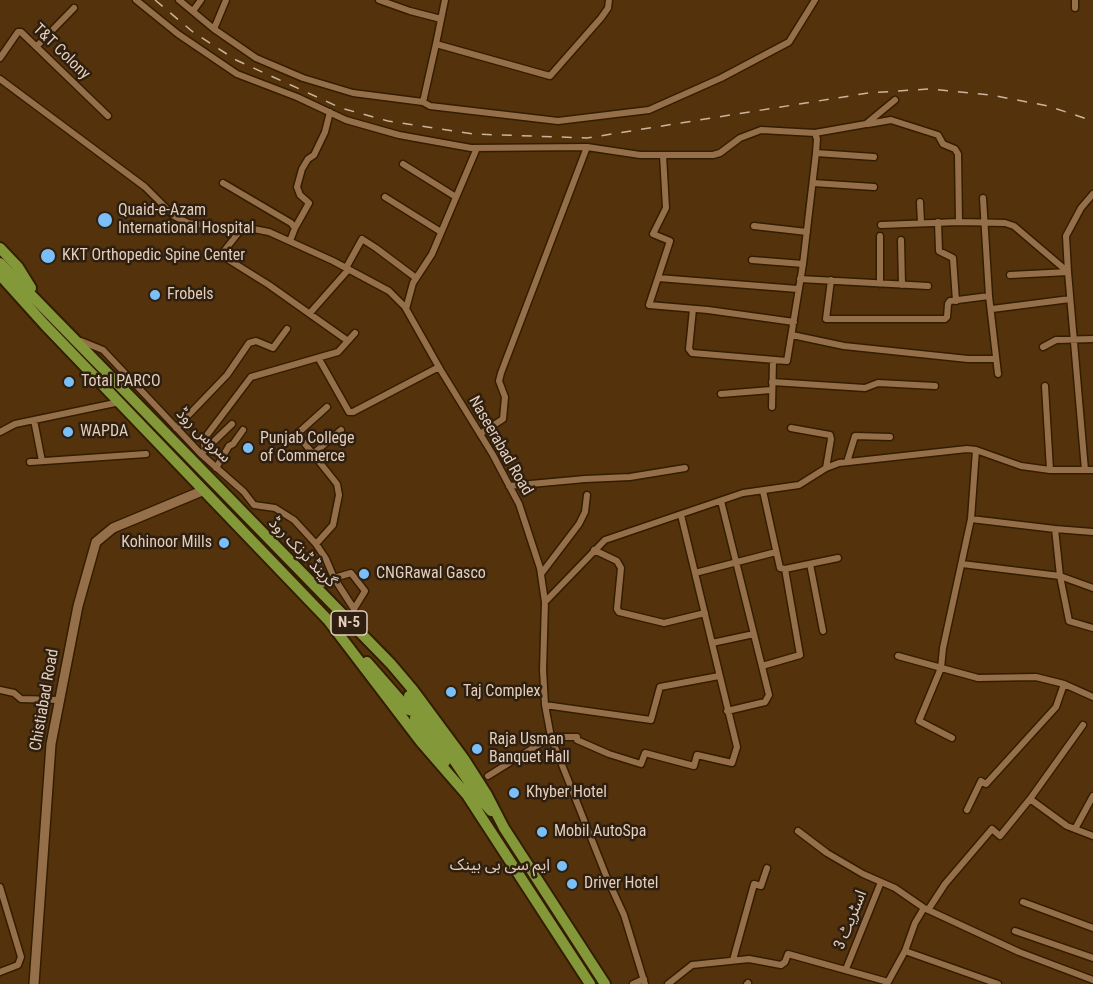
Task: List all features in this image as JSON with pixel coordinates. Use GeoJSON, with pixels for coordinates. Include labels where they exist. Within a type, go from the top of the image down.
{"type":"FeatureCollection","features":[{"type":"Feature","properties":{"kind":"highway"},"geometry":{"type":"LineString","coordinates":[[0,248],[18,267],[40,304]]}},
{"type":"Feature","properties":{"kind":"highway","name":"گرینڈ ٹرنک روڈ"},"geometry":{"type":"LineString","coordinates":[[0,263],[391,664],[464,759],[487,795],[498,819],[605,984]]}},
{"type":"Feature","properties":{"kind":"highway","name":"گرینڈ ٹرنک روڈ"},"geometry":{"type":"LineString","coordinates":[[0,275],[202,491],[328,620],[421,742],[467,795],[590,984]]}},
{"type":"Feature","properties":{"kind":"highway"},"geometry":{"type":"LineString","coordinates":[[0,281],[27,305]]}},
{"type":"Feature","properties":{"kind":"highway"},"geometry":{"type":"LineString","coordinates":[[328,620],[372,666],[409,710],[414,710],[416,705],[348,621]]}},
{"type":"Feature","properties":{"kind":"highway"},"geometry":{"type":"LineString","coordinates":[[467,795],[415,718],[417,713],[422,713],[481,800],[498,819]]}},
{"type":"Feature","properties":{"kind":"main road","name":"Chistiabad Road"},"geometry":{"type":"LineString","coordinates":[[34,984],[48,767],[58,700],[78,606],[96,542],[113,528],[202,491]]}},
{"type":"Feature","properties":{"kind":"street"},"geometry":{"type":"LineString","coordinates":[[136,0],[178,34],[237,74],[297,97],[346,120],[399,135],[477,148],[587,147],[640,154],[699,155],[720,153],[740,138],[760,130],[814,134],[891,120],[938,135],[943,144],[955,149],[958,154],[959,222]]}},
{"type":"Feature","properties":{"kind":"street"},"geometry":{"type":"LineString","coordinates":[[179,0],[214,29],[256,58],[303,78],[353,93],[423,102],[430,106],[558,121],[649,110],[721,78],[789,42],[815,0]]}},
{"type":"Feature","properties":{"kind":"street"},"geometry":{"type":"LineString","coordinates":[[193,10],[201,0]]}},
{"type":"Feature","properties":{"kind":"street"},"geometry":{"type":"LineString","coordinates":[[214,29],[226,0]]}},
{"type":"Feature","properties":{"kind":"street"},"geometry":{"type":"LineString","coordinates":[[379,0],[441,19]]}},
{"type":"Feature","properties":{"kind":"street"},"geometry":{"type":"LineString","coordinates":[[423,102],[445,0]]}},
{"type":"Feature","properties":{"kind":"street"},"geometry":{"type":"LineString","coordinates":[[436,44],[550,76],[601,18],[608,8],[609,0]]}},
{"type":"Feature","properties":{"kind":"street"},"geometry":{"type":"LineString","coordinates":[[1075,0],[1075,8]]}},
{"type":"Feature","properties":{"kind":"street"},"geometry":{"type":"LineString","coordinates":[[37,46],[74,8]]}},
{"type":"Feature","properties":{"kind":"street","name":"T&T Colony"},"geometry":{"type":"LineString","coordinates":[[0,58],[18,32],[21,32],[108,116]]}},
{"type":"Feature","properties":{"kind":"street","name":"Naseerabad Road"},"geometry":{"type":"LineString","coordinates":[[0,79],[151,193],[174,216],[188,223],[243,227],[269,232],[388,291],[406,309],[519,504],[541,574],[545,602],[543,670],[545,705],[551,737],[607,879],[624,915],[645,981]]}},
{"type":"Feature","properties":{"kind":"street"},"geometry":{"type":"LineString","coordinates":[[866,124],[895,100]]}},
{"type":"Feature","properties":{"kind":"street"},"geometry":{"type":"LineString","coordinates":[[290,241],[309,203],[300,195],[297,187],[302,169],[308,159],[314,155],[325,132],[330,112]]}},
{"type":"Feature","properties":{"kind":"street"},"geometry":{"type":"LineString","coordinates":[[693,309],[689,349],[693,353],[787,361],[803,264],[813,183],[817,139],[814,134]]}},
{"type":"Feature","properties":{"kind":"street"},"geometry":{"type":"LineString","coordinates":[[480,434],[503,419],[506,397],[499,381],[501,373],[587,147]]}},
{"type":"Feature","properties":{"kind":"street"},"geometry":{"type":"LineString","coordinates":[[406,309],[416,278],[432,254],[477,148]]}},
{"type":"Feature","properties":{"kind":"street"},"geometry":{"type":"LineString","coordinates":[[816,153],[874,157]]}},
{"type":"Feature","properties":{"kind":"street"},"geometry":{"type":"LineString","coordinates":[[663,155],[666,208],[653,234],[670,241],[648,305],[794,322]]}},
{"type":"Feature","properties":{"kind":"street"},"geometry":{"type":"LineString","coordinates":[[403,164],[456,197]]}},
{"type":"Feature","properties":{"kind":"street"},"geometry":{"type":"LineString","coordinates":[[223,183],[291,223],[295,228]]}},
{"type":"Feature","properties":{"kind":"street"},"geometry":{"type":"LineString","coordinates":[[813,183],[874,187]]}},
{"type":"Feature","properties":{"kind":"street"},"geometry":{"type":"LineString","coordinates":[[1085,470],[1066,236],[1081,208],[1093,194]]}},
{"type":"Feature","properties":{"kind":"street"},"geometry":{"type":"LineString","coordinates":[[385,197],[441,232]]}},
{"type":"Feature","properties":{"kind":"street"},"geometry":{"type":"LineString","coordinates":[[983,198],[989,296],[998,374]]}},
{"type":"Feature","properties":{"kind":"street"},"geometry":{"type":"LineString","coordinates":[[920,202],[921,223]]}},
{"type":"Feature","properties":{"kind":"street"},"geometry":{"type":"LineString","coordinates":[[880,225],[985,221],[1005,223],[1014,226],[1068,272]]}},
{"type":"Feature","properties":{"kind":"street"},"geometry":{"type":"LineString","coordinates":[[938,222],[939,251],[953,258],[956,301]]}},
{"type":"Feature","properties":{"kind":"street"},"geometry":{"type":"LineString","coordinates":[[754,226],[807,232]]}},
{"type":"Feature","properties":{"kind":"street"},"geometry":{"type":"LineString","coordinates":[[243,227],[221,255],[310,313],[348,341]]}},
{"type":"Feature","properties":{"kind":"street"},"geometry":{"type":"LineString","coordinates":[[880,236],[880,284]]}},
{"type":"Feature","properties":{"kind":"street"},"geometry":{"type":"LineString","coordinates":[[310,313],[347,269],[362,239],[416,278]]}},
{"type":"Feature","properties":{"kind":"street"},"geometry":{"type":"LineString","coordinates":[[902,240],[902,285]]}},
{"type":"Feature","properties":{"kind":"street"},"geometry":{"type":"LineString","coordinates":[[752,260],[803,264]]}},
{"type":"Feature","properties":{"kind":"street"},"geometry":{"type":"LineString","coordinates":[[1010,275],[1068,272]]}},
{"type":"Feature","properties":{"kind":"street"},"geometry":{"type":"LineString","coordinates":[[658,278],[798,289]]}},
{"type":"Feature","properties":{"kind":"street"},"geometry":{"type":"LineString","coordinates":[[800,279],[928,286]]}},
{"type":"Feature","properties":{"kind":"street"},"geometry":{"type":"LineString","coordinates":[[831,280],[826,319],[945,319],[950,301],[989,296]]}},
{"type":"Feature","properties":{"kind":"street"},"geometry":{"type":"LineString","coordinates":[[992,309],[1070,299]]}},
{"type":"Feature","properties":{"kind":"street"},"geometry":{"type":"LineString","coordinates":[[176,428],[227,375],[249,343],[256,341],[273,348],[287,329]]}},
{"type":"Feature","properties":{"kind":"street"},"geometry":{"type":"LineString","coordinates":[[203,452],[207,435],[252,377],[338,352],[355,333]]}},
{"type":"Feature","properties":{"kind":"street"},"geometry":{"type":"LineString","coordinates":[[792,335],[844,346],[968,359],[996,359]]}},
{"type":"Feature","properties":{"kind":"street","name":"سروس روڈ"},"geometry":{"type":"LineString","coordinates":[[74,339],[103,350],[176,428],[203,452],[254,505],[275,508],[294,520],[316,544],[326,559],[334,578],[354,609],[365,591],[351,573],[334,578]]}},
{"type":"Feature","properties":{"kind":"street"},"geometry":{"type":"LineString","coordinates":[[1043,347],[1056,340],[1093,339]]}},
{"type":"Feature","properties":{"kind":"street"},"geometry":{"type":"LineString","coordinates":[[319,358],[349,412],[439,367]]}},
{"type":"Feature","properties":{"kind":"street"},"geometry":{"type":"LineString","coordinates":[[772,407],[773,360]]}},
{"type":"Feature","properties":{"kind":"street"},"geometry":{"type":"LineString","coordinates":[[772,382],[865,388],[878,383],[935,386]]}},
{"type":"Feature","properties":{"kind":"street"},"geometry":{"type":"LineString","coordinates":[[1045,386],[1050,470]]}},
{"type":"Feature","properties":{"kind":"street"},"geometry":{"type":"LineString","coordinates":[[721,394],[771,390]]}},
{"type":"Feature","properties":{"kind":"street"},"geometry":{"type":"LineString","coordinates":[[0,432],[15,424],[120,402]]}},
{"type":"Feature","properties":{"kind":"street"},"geometry":{"type":"LineString","coordinates":[[316,544],[333,525],[339,495],[337,484],[297,434],[327,407]]}},
{"type":"Feature","properties":{"kind":"street"},"geometry":{"type":"LineString","coordinates":[[34,420],[42,461]]}},
{"type":"Feature","properties":{"kind":"street"},"geometry":{"type":"LineString","coordinates":[[203,452],[232,424]]}},
{"type":"Feature","properties":{"kind":"street"},"geometry":{"type":"LineString","coordinates":[[791,428],[830,435],[826,468]]}},
{"type":"Feature","properties":{"kind":"street"},"geometry":{"type":"LineString","coordinates":[[216,468],[229,446],[243,430]]}},
{"type":"Feature","properties":{"kind":"street"},"geometry":{"type":"LineString","coordinates":[[313,454],[341,430]]}},
{"type":"Feature","properties":{"kind":"street"},"geometry":{"type":"LineString","coordinates":[[220,435],[229,446]]}},
{"type":"Feature","properties":{"kind":"street"},"geometry":{"type":"LineString","coordinates":[[846,462],[855,436],[890,437]]}},
{"type":"Feature","properties":{"kind":"street"},"geometry":{"type":"LineString","coordinates":[[545,602],[594,550],[610,538],[628,534],[743,494],[799,485],[826,468],[846,462],[976,450],[1021,466],[1050,470],[1093,470]]}},
{"type":"Feature","properties":{"kind":"street"},"geometry":{"type":"LineString","coordinates":[[952,738],[920,721],[941,668],[942,648],[971,519],[976,450]]}},
{"type":"Feature","properties":{"kind":"street"},"geometry":{"type":"LineString","coordinates":[[30,462],[146,454]]}},
{"type":"Feature","properties":{"kind":"street"},"geometry":{"type":"LineString","coordinates":[[509,486],[630,477],[686,468]]}},
{"type":"Feature","properties":{"kind":"street"},"geometry":{"type":"LineString","coordinates":[[763,491],[780,568],[785,569],[838,558]]}},
{"type":"Feature","properties":{"kind":"street"},"geometry":{"type":"LineString","coordinates":[[541,574],[579,524],[585,512],[587,495]]}},
{"type":"Feature","properties":{"kind":"street"},"geometry":{"type":"LineString","coordinates":[[721,501],[769,695],[765,702],[727,711]]}},
{"type":"Feature","properties":{"kind":"street"},"geometry":{"type":"LineString","coordinates":[[489,776],[551,737],[577,737],[578,740],[609,754],[641,764],[645,753],[694,766],[697,755],[732,763],[737,747],[681,515]]}},
{"type":"Feature","properties":{"kind":"street"},"geometry":{"type":"LineString","coordinates":[[971,519],[1093,532]]}},
{"type":"Feature","properties":{"kind":"street"},"geometry":{"type":"LineString","coordinates":[[1055,529],[1060,576],[1069,621],[1093,628]]}},
{"type":"Feature","properties":{"kind":"street"},"geometry":{"type":"LineString","coordinates":[[594,550],[617,561],[621,568],[617,609],[619,612],[664,623],[705,613]]}},
{"type":"Feature","properties":{"kind":"street"},"geometry":{"type":"LineString","coordinates":[[694,573],[776,552]]}},
{"type":"Feature","properties":{"kind":"street"},"geometry":{"type":"LineString","coordinates":[[810,564],[823,631]]}},
{"type":"Feature","properties":{"kind":"street"},"geometry":{"type":"LineString","coordinates":[[962,564],[1060,576],[1093,588]]}},
{"type":"Feature","properties":{"kind":"street"},"geometry":{"type":"LineString","coordinates":[[762,666],[800,655],[785,569]]}},
{"type":"Feature","properties":{"kind":"street"},"geometry":{"type":"LineString","coordinates":[[315,588],[334,578]]}},
{"type":"Feature","properties":{"kind":"street"},"geometry":{"type":"LineString","coordinates":[[712,643],[754,634]]}},
{"type":"Feature","properties":{"kind":"street"},"geometry":{"type":"LineString","coordinates":[[898,656],[978,678],[1036,677],[1064,684],[1093,697]]}},
{"type":"Feature","properties":{"kind":"street"},"geometry":{"type":"LineString","coordinates":[[545,705],[651,720],[660,687],[719,676]]}},
{"type":"Feature","properties":{"kind":"street"},"geometry":{"type":"LineString","coordinates":[[967,810],[981,781],[986,784],[1056,706],[1064,684]]}},
{"type":"Feature","properties":{"kind":"street"},"geometry":{"type":"LineString","coordinates":[[0,690],[14,693],[21,699],[58,700]]}},
{"type":"Feature","properties":{"kind":"street"},"geometry":{"type":"LineString","coordinates":[[668,984],[692,965],[749,959],[781,965],[788,954],[888,982],[905,951],[915,923],[992,829],[1000,836],[1030,799],[1083,724]]}},
{"type":"Feature","properties":{"kind":"street"},"geometry":{"type":"LineString","coordinates":[[1075,829],[1093,796]]}},
{"type":"Feature","properties":{"kind":"street"},"geometry":{"type":"LineString","coordinates":[[1030,799],[1075,829],[1093,836]]}},
{"type":"Feature","properties":{"kind":"street"},"geometry":{"type":"LineString","coordinates":[[798,831],[827,853],[895,888],[926,909],[1019,952],[1093,980]]}},
{"type":"Feature","properties":{"kind":"street"},"geometry":{"type":"LineString","coordinates":[[733,960],[754,884],[761,886],[767,868]]}},
{"type":"Feature","properties":{"kind":"street","name":"اسٹریٹ 3"},"geometry":{"type":"LineString","coordinates":[[846,969],[881,882]]}},
{"type":"Feature","properties":{"kind":"street"},"geometry":{"type":"LineString","coordinates":[[0,887],[21,957],[18,965],[0,972]]}},
{"type":"Feature","properties":{"kind":"street"},"geometry":{"type":"LineString","coordinates":[[1023,902],[1093,928]]}},
{"type":"Feature","properties":{"kind":"street"},"geometry":{"type":"LineString","coordinates":[[1015,931],[1093,958]]}},
{"type":"Feature","properties":{"kind":"street"},"geometry":{"type":"LineString","coordinates":[[905,951],[998,984]]}},
{"type":"Feature","properties":{"kind":"street"},"geometry":{"type":"LineString","coordinates":[[633,984],[645,981]]}},
{"type":"Feature","properties":{"kind":"railway"},"geometry":{"type":"LineString","coordinates":[[155,0],[193,32],[236,60],[341,108],[388,121],[474,134],[587,138],[868,93],[929,89],[991,95],[1048,106],[1093,121]]}},
{"type":"Feature","properties":{"kind":"place","name":"Quaid-e-Azam International Hospital"},"geometry":{"type":"Point","coordinates":[105,220]}},
{"type":"Feature","properties":{"kind":"place","name":"KKT Orthopedic Spine Center"},"geometry":{"type":"Point","coordinates":[48,256]}},
{"type":"Feature","properties":{"kind":"place","name":"Frobels"},"geometry":{"type":"Point","coordinates":[155,295]}},
{"type":"Feature","properties":{"kind":"place","name":"Total PARCO"},"geometry":{"type":"Point","coordinates":[69,382]}},
{"type":"Feature","properties":{"kind":"place","name":"WAPDA"},"geometry":{"type":"Point","coordinates":[68,432]}},
{"type":"Feature","properties":{"kind":"place","name":"Punjab College of Commerce"},"geometry":{"type":"Point","coordinates":[248,448]}},
{"type":"Feature","properties":{"kind":"place","name":"Kohinoor Mills"},"geometry":{"type":"Point","coordinates":[224,543]}},
{"type":"Feature","properties":{"kind":"place","name":"CNGRawal Gasco"},"geometry":{"type":"Point","coordinates":[364,574]}},
{"type":"Feature","properties":{"kind":"place","name":"Taj Complex"},"geometry":{"type":"Point","coordinates":[451,692]}},
{"type":"Feature","properties":{"kind":"place","name":"Raja Usman Banquet Hall"},"geometry":{"type":"Point","coordinates":[477,749]}},
{"type":"Feature","properties":{"kind":"place","name":"Khyber Hotel"},"geometry":{"type":"Point","coordinates":[514,793]}},
{"type":"Feature","properties":{"kind":"place","name":"Mobil AutoSpa"},"geometry":{"type":"Point","coordinates":[542,832]}},
{"type":"Feature","properties":{"kind":"place","name":"ایم سی بی بینک"},"geometry":{"type":"Point","coordinates":[562,866]}},
{"type":"Feature","properties":{"kind":"place","name":"Driver Hotel"},"geometry":{"type":"Point","coordinates":[572,884]}}]}
